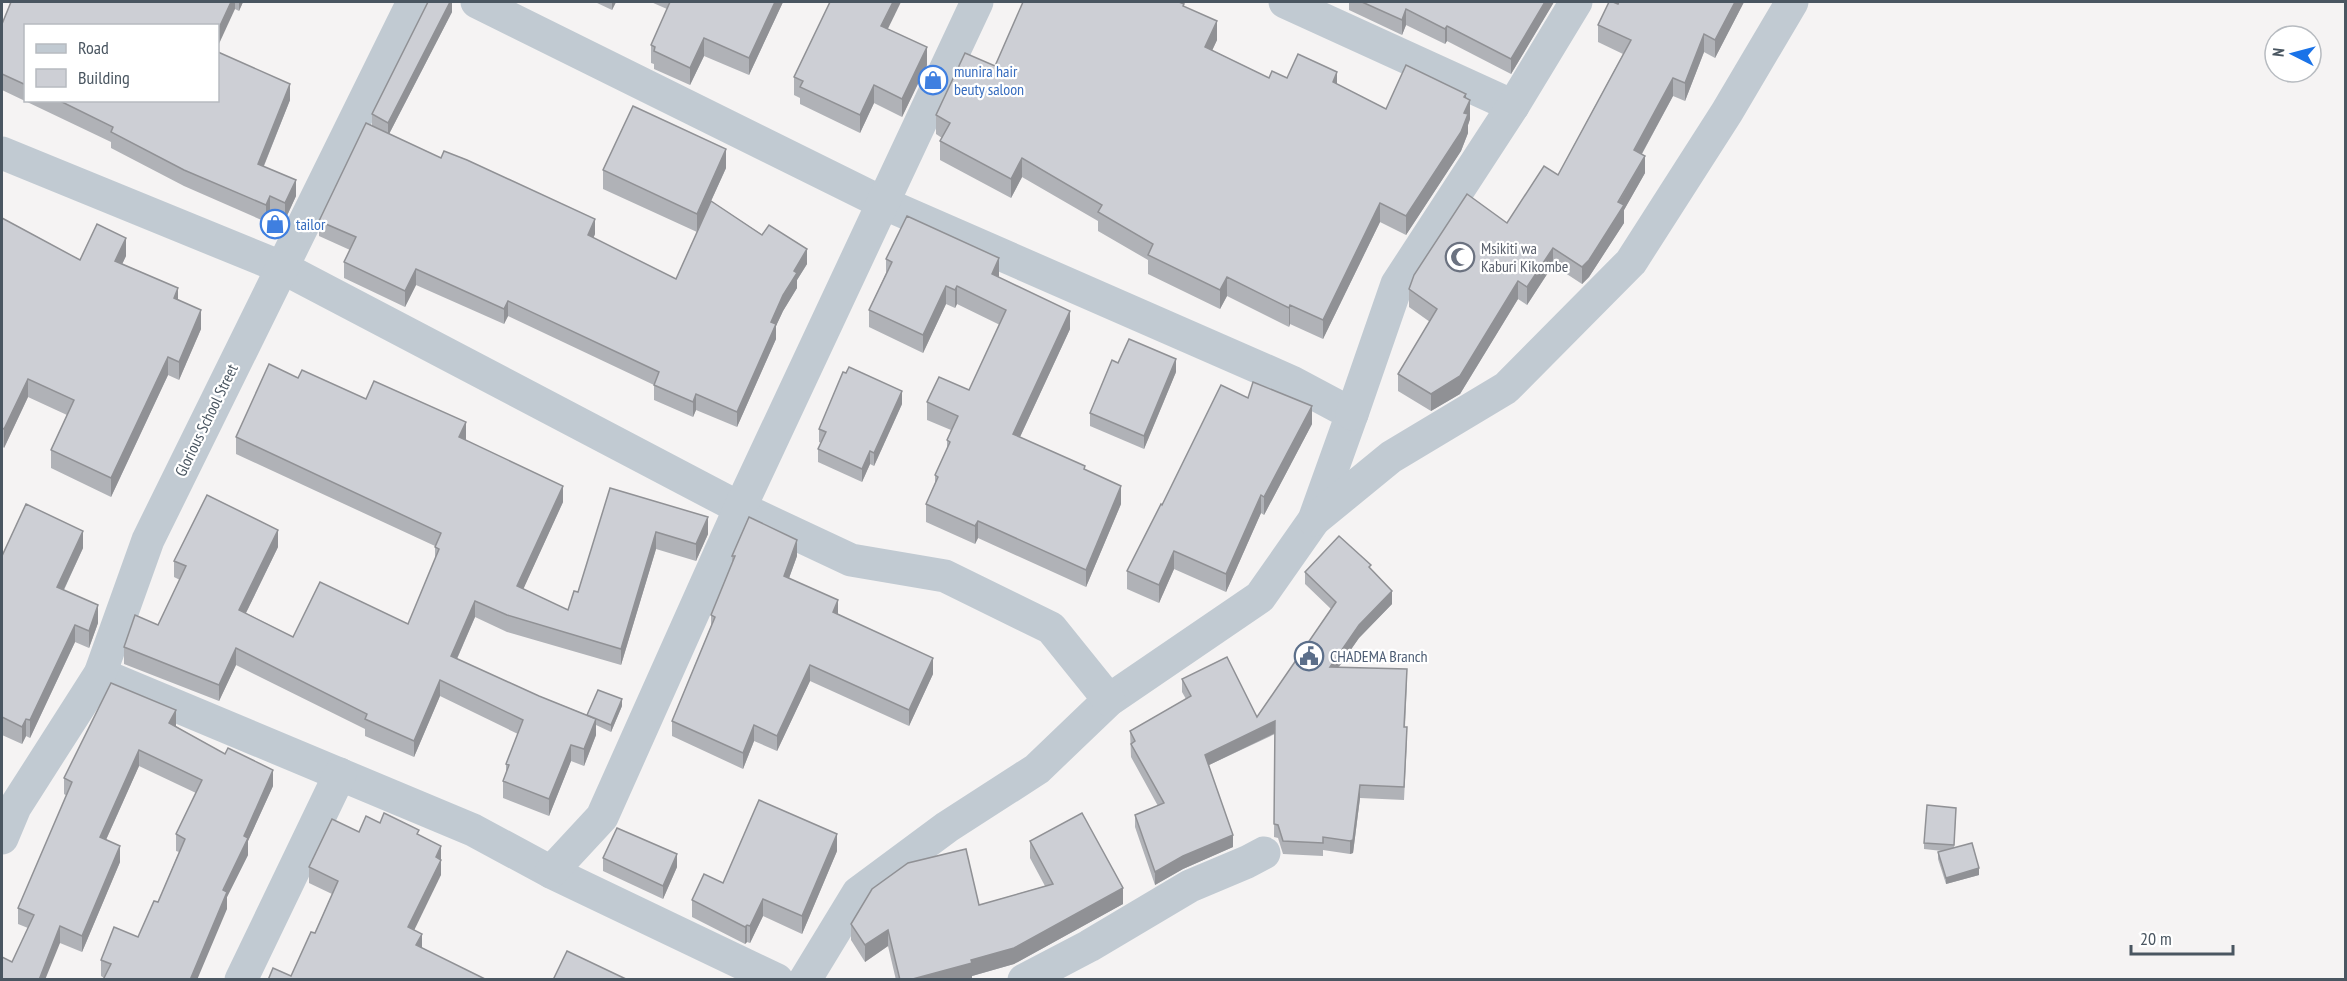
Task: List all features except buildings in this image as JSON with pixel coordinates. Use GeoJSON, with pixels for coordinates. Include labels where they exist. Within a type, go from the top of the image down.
{"type":"FeatureCollection","features":[{"type":"Feature","properties":{"kind":"street","name":"Glorious School Street"},"geometry":{"type":"LineString","coordinates":[[2,838],[8,804],[100,674],[148,540],[413,2]]}},
{"type":"Feature","properties":{"kind":"street"},"geometry":{"type":"LineString","coordinates":[[477,2],[884,203],[1292,382],[1352,414]]}},
{"type":"Feature","properties":{"kind":"street"},"geometry":{"type":"LineString","coordinates":[[551,872],[602,816],[740,508],[978,2]]}},
{"type":"Feature","properties":{"kind":"street"},"geometry":{"type":"LineString","coordinates":[[1285,2],[1513,106]]}},
{"type":"Feature","properties":{"kind":"street"},"geometry":{"type":"LineString","coordinates":[[805,980],[858,893],[946,827],[1037,769],[1109,700],[1260,597],[1314,520],[1397,284],[1513,106],[1576,2]]}},
{"type":"Feature","properties":{"kind":"street"},"geometry":{"type":"LineString","coordinates":[[1314,520],[1391,457],[1506,388],[1631,262],[1727,112],[1792,2]]}},
{"type":"Feature","properties":{"kind":"street"},"geometry":{"type":"LineString","coordinates":[[2,153],[281,267],[740,508],[851,560],[945,576],[1051,628],[1109,700]]}},
{"type":"Feature","properties":{"kind":"street"},"geometry":{"type":"LineString","coordinates":[[100,674],[473,830],[551,872],[777,980]]}},
{"type":"Feature","properties":{"kind":"street"},"geometry":{"type":"LineString","coordinates":[[241,980],[340,774]]}},
{"type":"Feature","properties":{"kind":"street"},"geometry":{"type":"LineString","coordinates":[[1024,980],[1089,946],[1190,886],[1264,853]]}},
{"type":"Feature","properties":{"kind":"place","name":"munira hair beuty saloon"},"geometry":{"type":"Point","coordinates":[933,80]}},
{"type":"Feature","properties":{"kind":"place","name":"tailor"},"geometry":{"type":"Point","coordinates":[275,224]}},
{"type":"Feature","properties":{"kind":"place","name":"Msikiti wa Kaburi Kikombe"},"geometry":{"type":"Point","coordinates":[1460,257]}},
{"type":"Feature","properties":{"kind":"place","name":"CHADEMA Branch"},"geometry":{"type":"Point","coordinates":[1309,656]}}]}
